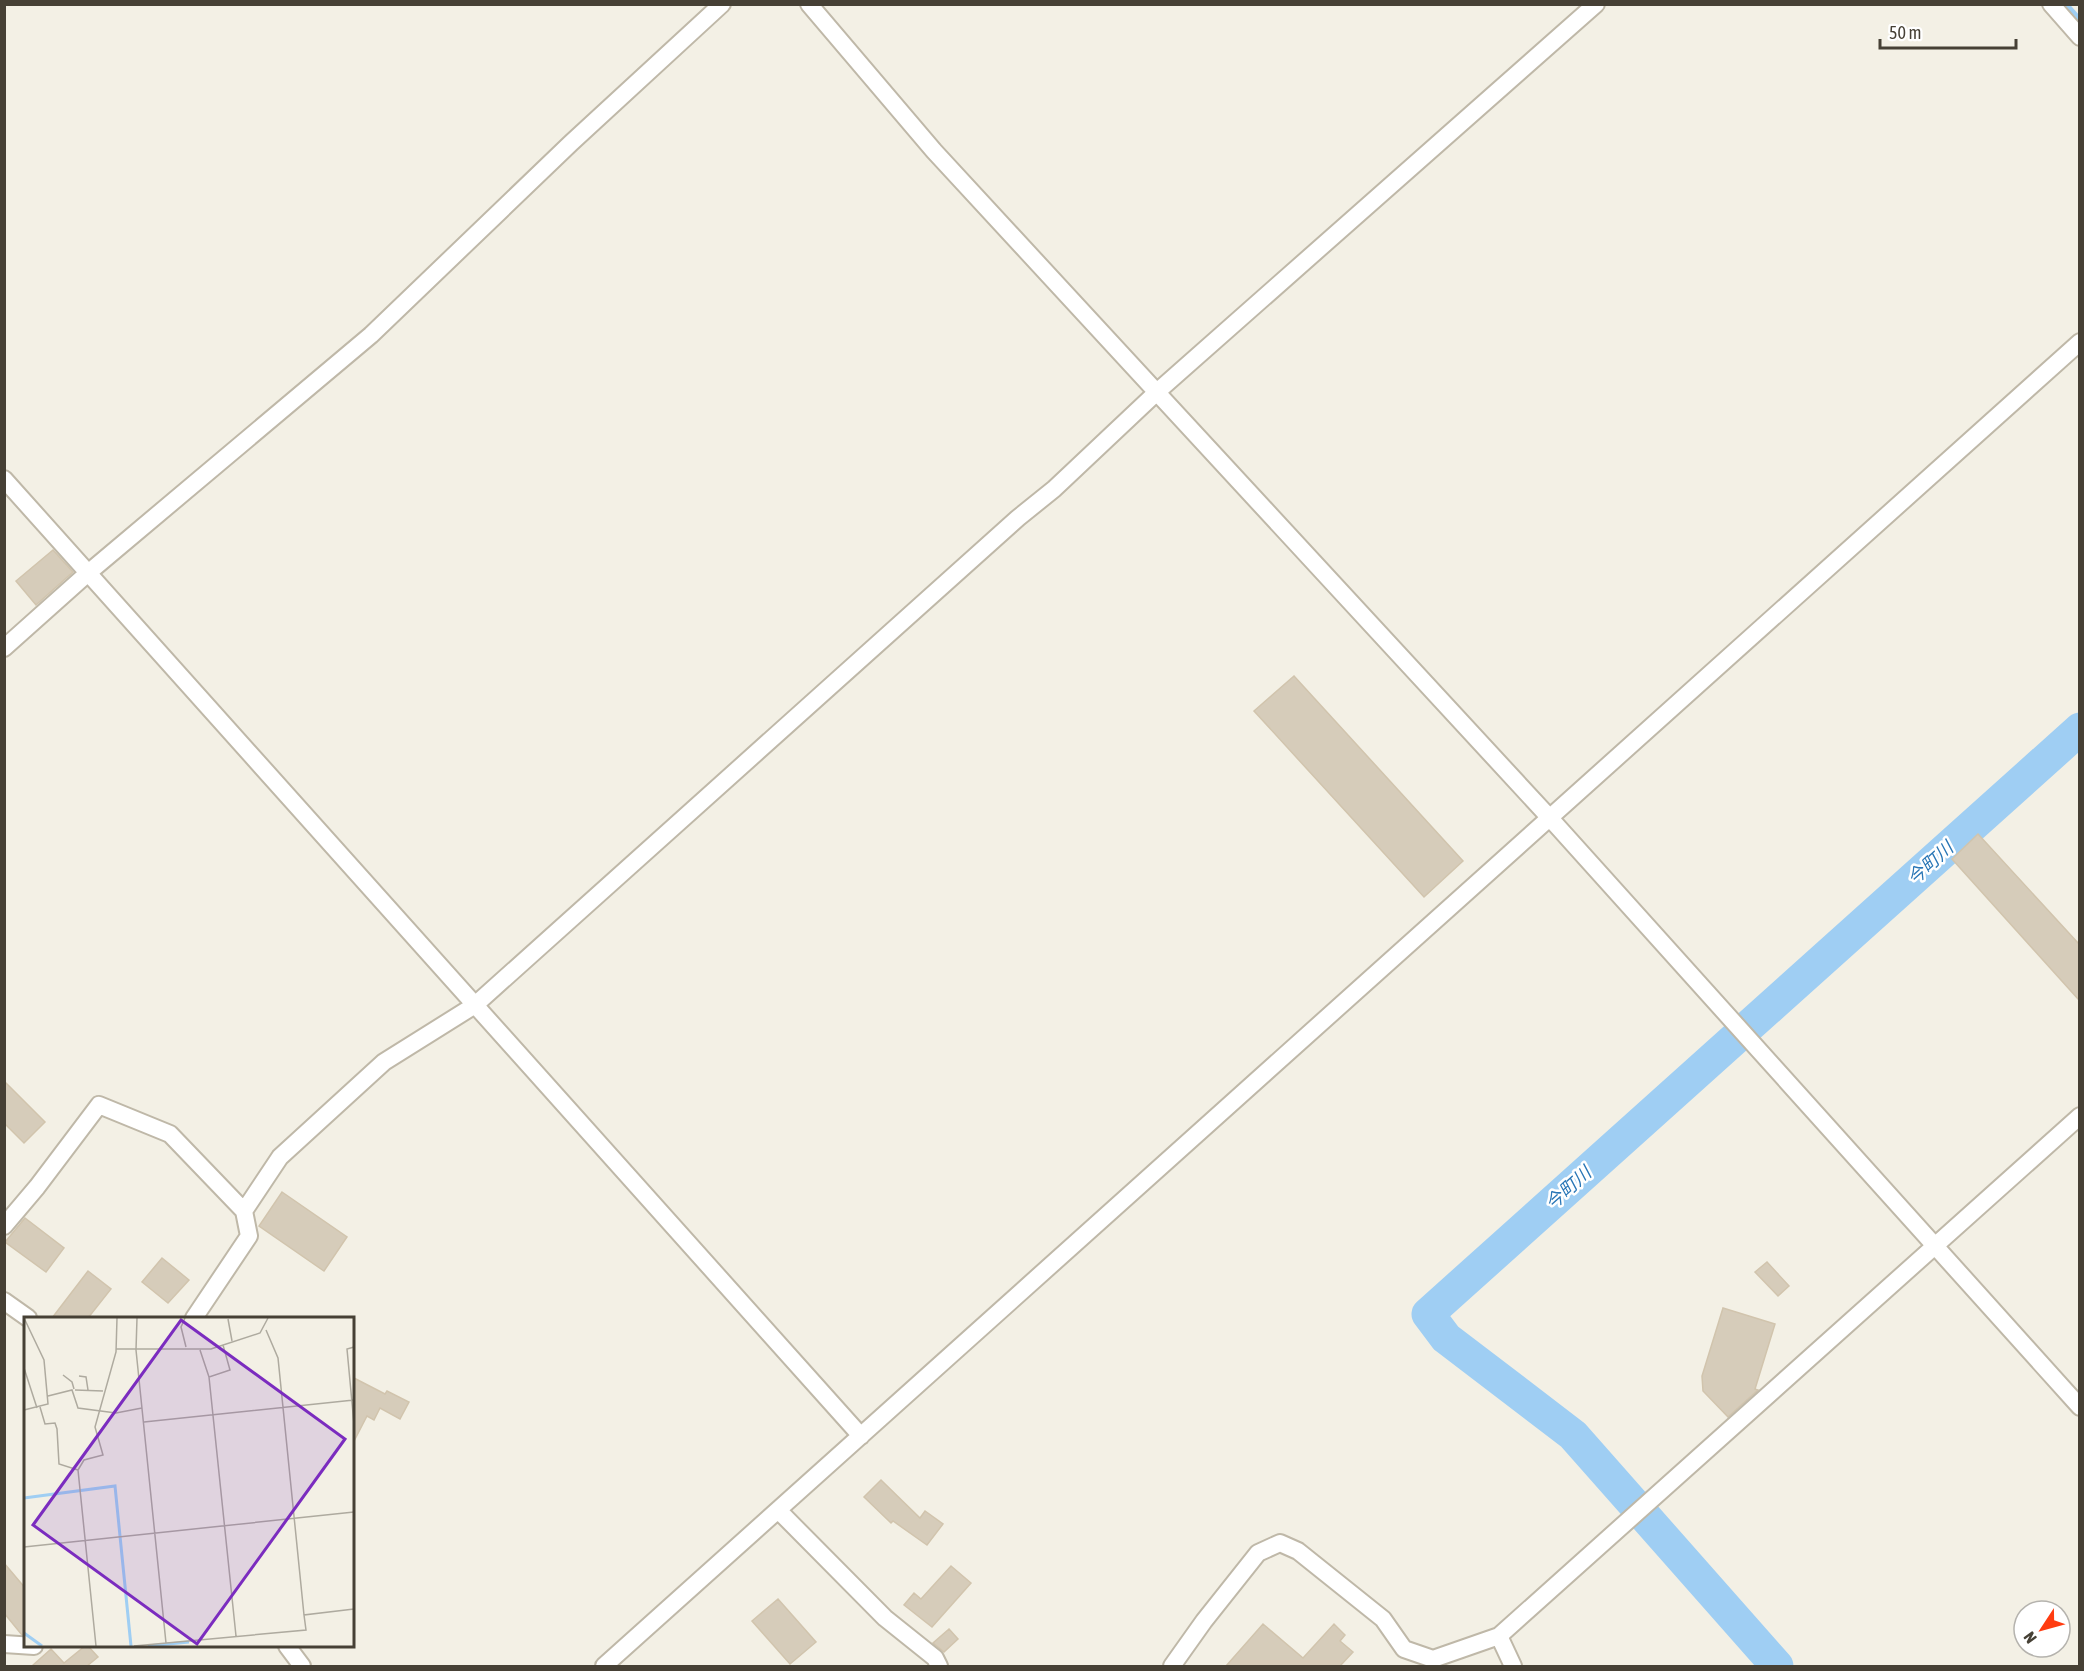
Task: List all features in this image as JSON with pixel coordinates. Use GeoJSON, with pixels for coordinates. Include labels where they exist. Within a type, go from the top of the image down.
{"type":"FeatureCollection","features":[{"type":"Feature","properties":{"kind":"street"},"geometry":{"type":"LineString","coordinates":[[4,648],[88,573],[371,335],[571,143],[722,4]]}},
{"type":"Feature","properties":{"kind":"street"},"geometry":{"type":"LineString","coordinates":[[809,4],[934,151],[1549,817],[2079,1407]]}},
{"type":"Feature","properties":{"kind":"street"},"geometry":{"type":"LineString","coordinates":[[244,1211],[280,1157],[384,1062],[476,1005],[1000,533],[1054,489],[1158,391],[1596,4]]}},
{"type":"Feature","properties":{"kind":"street"},"geometry":{"type":"LineString","coordinates":[[2051,4],[2079,37]]}},
{"type":"Feature","properties":{"kind":"street"},"geometry":{"type":"LineString","coordinates":[[604,1666],[2079,342]]}},
{"type":"Feature","properties":{"kind":"street"},"geometry":{"type":"LineString","coordinates":[[4,479],[861,1436]]}},
{"type":"Feature","properties":{"kind":"street"},"geometry":{"type":"LineString","coordinates":[[4,1226],[37,1187],[99,1105],[170,1134],[244,1211],[249,1236],[195,1317]]}},
{"type":"Feature","properties":{"kind":"street"},"geometry":{"type":"LineString","coordinates":[[1172,1666],[1258,1552],[1280,1543],[1298,1551],[1383,1619],[1404,1649],[1433,1659],[1499,1636],[2079,1116]]}},
{"type":"Feature","properties":{"kind":"street"},"geometry":{"type":"LineString","coordinates":[[4,1301],[27,1317]]}},
{"type":"Feature","properties":{"kind":"street"},"geometry":{"type":"LineString","coordinates":[[778,1510],[885,1618],[935,1658],[939,1666]]}},
{"type":"Feature","properties":{"kind":"street"},"geometry":{"type":"LineString","coordinates":[[1499,1636],[1513,1666]]}},
{"type":"Feature","properties":{"kind":"street"},"geometry":{"type":"LineString","coordinates":[[4,1644],[24,1645]]}},
{"type":"Feature","properties":{"kind":"street"},"geometry":{"type":"LineString","coordinates":[[288,1647],[302,1666]]}},
{"type":"Feature","properties":{"kind":"building"},"geometry":{"type":"Polygon","coordinates":[[[53,550],[73,572],[36,605],[16,581],[53,550]]]}},
{"type":"Feature","properties":{"kind":"building"},"geometry":{"type":"Polygon","coordinates":[[[1294,676],[1463,861],[1424,897],[1254,711],[1294,676]]]}},
{"type":"Feature","properties":{"kind":"building"},"geometry":{"type":"Polygon","coordinates":[[[1978,834],[2079,944],[2079,1000],[1952,859],[1978,834]]]}},
{"type":"Feature","properties":{"kind":"building"},"geometry":{"type":"Polygon","coordinates":[[[4,1081],[45,1122],[24,1143],[4,1123],[4,1081]]]}},
{"type":"Feature","properties":{"kind":"building"},"geometry":{"type":"Polygon","coordinates":[[[282,1192],[347,1237],[324,1271],[259,1226],[282,1192]]]}},
{"type":"Feature","properties":{"kind":"building"},"geometry":{"type":"Polygon","coordinates":[[[25,1218],[64,1248],[46,1272],[5,1242],[25,1218]]]}},
{"type":"Feature","properties":{"kind":"building"},"geometry":{"type":"Polygon","coordinates":[[[162,1258],[189,1280],[168,1303],[142,1282],[162,1258]]]}},
{"type":"Feature","properties":{"kind":"building"},"geometry":{"type":"Polygon","coordinates":[[[1767,1262],[1789,1286],[1778,1296],[1755,1272],[1767,1262]]]}},
{"type":"Feature","properties":{"kind":"building"},"geometry":{"type":"Polygon","coordinates":[[[88,1271],[111,1289],[89,1317],[53,1317],[88,1271]]]}},
{"type":"Feature","properties":{"kind":"building"},"geometry":{"type":"Polygon","coordinates":[[[1723,1308],[1775,1324],[1755,1389],[1758,1390],[1728,1417],[1703,1391],[1702,1376],[1723,1308]]]}},
{"type":"Feature","properties":{"kind":"building"},"geometry":{"type":"Polygon","coordinates":[[[354,1378],[385,1394],[387,1391],[409,1402],[400,1419],[380,1408],[374,1420],[367,1416],[354,1441],[354,1378]]]}},
{"type":"Feature","properties":{"kind":"building"},"geometry":{"type":"Polygon","coordinates":[[[881,1480],[920,1518],[925,1511],[943,1524],[927,1545],[893,1521],[891,1523],[864,1497],[881,1480]]]}},
{"type":"Feature","properties":{"kind":"building"},"geometry":{"type":"Polygon","coordinates":[[[4,1563],[24,1587],[24,1635],[4,1613],[4,1563]]]}},
{"type":"Feature","properties":{"kind":"building"},"geometry":{"type":"Polygon","coordinates":[[[951,1566],[971,1583],[932,1627],[904,1605],[914,1593],[921,1599],[951,1566]]]}},
{"type":"Feature","properties":{"kind":"building"},"geometry":{"type":"Polygon","coordinates":[[[778,1599],[816,1642],[790,1664],[752,1621],[778,1599]]]}},
{"type":"Feature","properties":{"kind":"building"},"geometry":{"type":"Polygon","coordinates":[[[1263,1624],[1303,1658],[1334,1624],[1345,1635],[1340,1641],[1353,1652],[1340,1666],[1226,1666],[1263,1624]]]}},
{"type":"Feature","properties":{"kind":"building"},"geometry":{"type":"Polygon","coordinates":[[[949,1629],[958,1639],[944,1652],[933,1643],[949,1629]]]}},
{"type":"Feature","properties":{"kind":"building"},"geometry":{"type":"Polygon","coordinates":[[[84,1647],[89,1647],[98,1657],[87,1666],[32,1666],[51,1649],[64,1663],[84,1647]]]}},
{"type":"Feature","properties":{"kind":"waterway"},"geometry":{"type":"LineString","coordinates":[[2066,4],[2080,20]]}},
{"type":"Feature","properties":{"kind":"waterway","name":"今町川"},"geometry":{"type":"LineString","coordinates":[[1777,1666],[1573,1435],[1446,1338],[1428,1314],[2080,729]]}}]}
